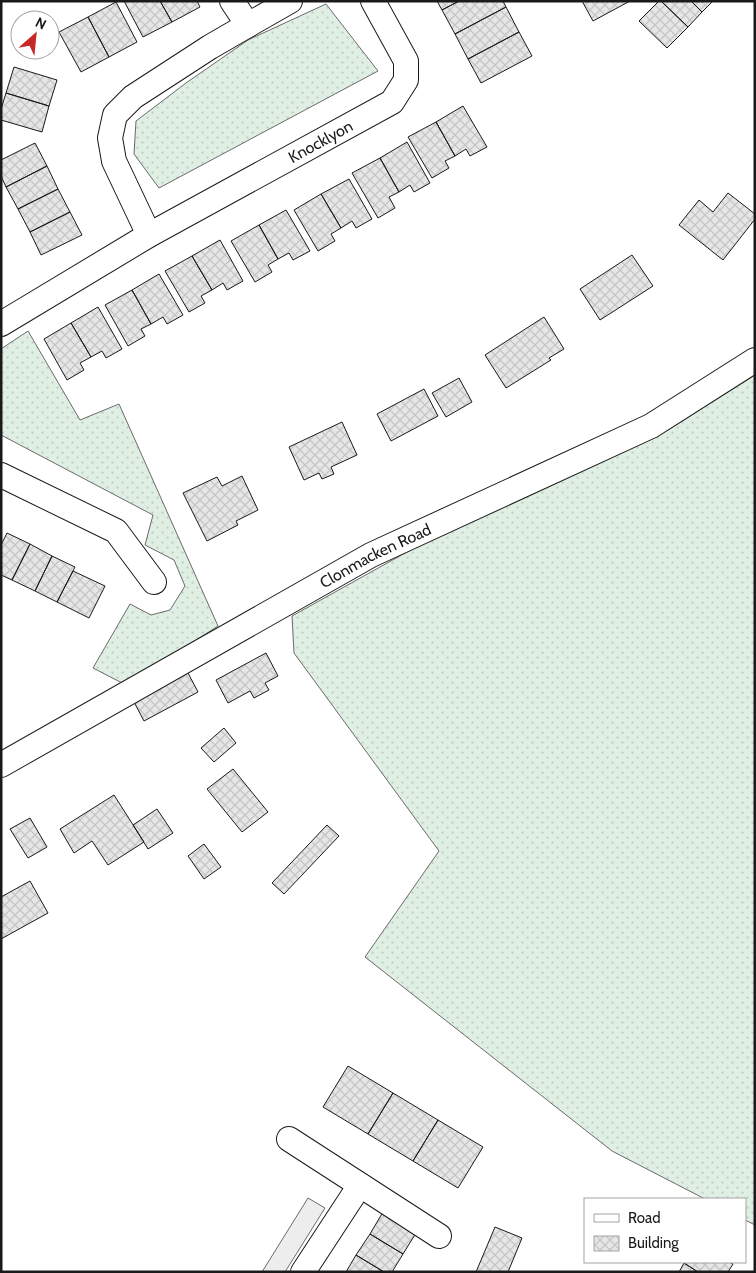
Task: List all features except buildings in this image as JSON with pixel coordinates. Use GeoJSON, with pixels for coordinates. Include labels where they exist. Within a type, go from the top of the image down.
{"type":"FeatureCollection","features":[{"type":"Feature","properties":{"kind":"street"},"geometry":{"type":"LineString","coordinates":[[232,1],[248,25]]}},
{"type":"Feature","properties":{"kind":"street"},"geometry":{"type":"LineString","coordinates":[[149,235],[114,161],[110,138],[115,115],[133,97],[210,47],[290,1]]}},
{"type":"Feature","properties":{"kind":"street","name":"Knocklyon"},"geometry":{"type":"LineString","coordinates":[[1,324],[149,235],[392,102],[406,80],[406,61],[373,1]]}},
{"type":"Feature","properties":{"kind":"street","name":"Clonmacken Road"},"geometry":{"type":"LineString","coordinates":[[1,765],[372,555],[650,426],[755,360]]}},
{"type":"Feature","properties":{"kind":"street"},"geometry":{"type":"LineString","coordinates":[[1,475],[116,531],[154,582]]}},
{"type":"Feature","properties":{"kind":"street"},"geometry":{"type":"LineString","coordinates":[[289,1139],[439,1236]]}},
{"type":"Feature","properties":{"kind":"street"},"geometry":{"type":"LineString","coordinates":[[303,1272],[360,1185]]}},
{"type":"Feature","properties":{"kind":"green space"},"geometry":{"type":"Polygon","coordinates":[[[326,4],[378,71],[159,188],[134,154],[136,121],[248,40],[326,4]]]}},
{"type":"Feature","properties":{"kind":"green space"},"geometry":{"type":"Polygon","coordinates":[[[28,331],[80,420],[119,404],[218,626],[126,685],[93,668],[130,604],[151,615],[170,610],[185,586],[174,560],[145,545],[153,515],[1,435],[1,349],[28,331]]]}},
{"type":"Feature","properties":{"kind":"green space"},"geometry":{"type":"Polygon","coordinates":[[[755,375],[755,1225],[746,1220],[746,1198],[703,1198],[612,1151],[365,957],[439,851],[294,653],[292,616],[459,523],[668,430],[755,375]]]}},
{"type":"Feature","properties":{"kind":"shaded area"},"geometry":{"type":"Polygon","coordinates":[[[308,1198],[325,1208],[285,1272],[262,1272],[308,1198]]]}}]}
